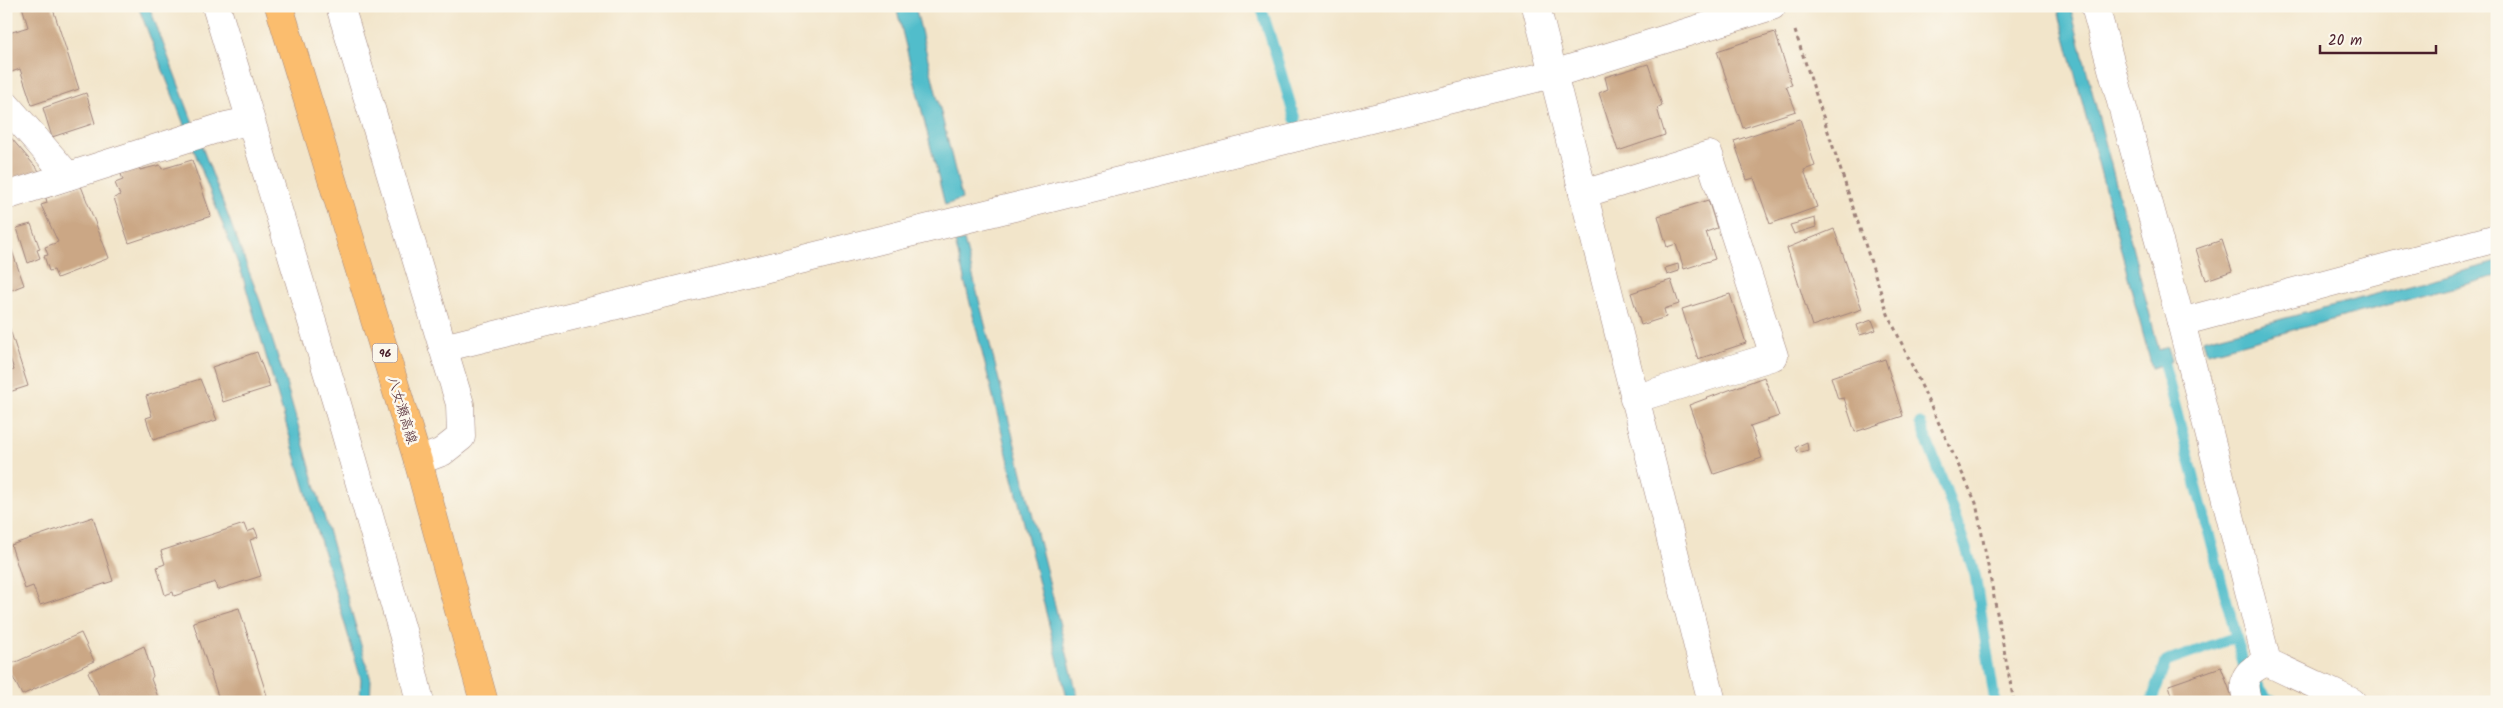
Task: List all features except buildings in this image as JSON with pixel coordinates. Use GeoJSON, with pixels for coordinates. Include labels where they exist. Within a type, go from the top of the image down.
{"type":"FeatureCollection","features":[{"type":"Feature","properties":{"kind":"main road","name":"八女瀬高線"},"geometry":{"type":"LineString","coordinates":[[279,6],[418,460],[484,702]]}},
{"type":"Feature","properties":{"kind":"street"},"geometry":{"type":"LineString","coordinates":[[216,6],[337,404],[408,652],[420,702]]}},
{"type":"Feature","properties":{"kind":"street"},"geometry":{"type":"LineString","coordinates":[[340,6],[460,404],[461,437],[442,452],[418,460]]}},
{"type":"Feature","properties":{"kind":"street"},"geometry":{"type":"LineString","coordinates":[[1536,6],[1634,400],[1712,702]]}},
{"type":"Feature","properties":{"kind":"street"},"geometry":{"type":"LineString","coordinates":[[443,348],[1553,74],[1772,6]]}},
{"type":"Feature","properties":{"kind":"street"},"geometry":{"type":"LineString","coordinates":[[2095,6],[2180,322],[2267,662]]}},
{"type":"Feature","properties":{"kind":"street"},"geometry":{"type":"LineString","coordinates":[[6,105],[68,176]]}},
{"type":"Feature","properties":{"kind":"street"},"geometry":{"type":"LineString","coordinates":[[6,196],[226,126],[250,121]]}},
{"type":"Feature","properties":{"kind":"street"},"geometry":{"type":"LineString","coordinates":[[1583,194],[1709,155],[1774,356],[1634,400]]}},
{"type":"Feature","properties":{"kind":"street"},"geometry":{"type":"LineString","coordinates":[[2180,322],[2497,238]]}},
{"type":"Feature","properties":{"kind":"street"},"geometry":{"type":"LineString","coordinates":[[2248,702],[2244,679],[2253,668],[2267,662],[2352,702]]}},
{"type":"Feature","properties":{"kind":"path"},"geometry":{"type":"LineString","coordinates":[[1793,25],[1888,314],[1976,503],[2014,702]]}},
{"type":"Feature","properties":{"kind":"water"},"geometry":{"type":"Polygon","coordinates":[[[138,6],[149,6],[260,301],[286,383],[371,680],[370,702],[360,702],[361,679],[242,274],[138,6]]]}},
{"type":"Feature","properties":{"kind":"water"},"geometry":{"type":"Polygon","coordinates":[[[896,6],[915,6],[962,199],[945,205],[896,6]]]}},
{"type":"Feature","properties":{"kind":"water"},"geometry":{"type":"Polygon","coordinates":[[[2057,6],[2070,6],[2159,350],[2168,347],[2172,361],[2152,368],[2057,6]]]}},
{"type":"Feature","properties":{"kind":"water"},"geometry":{"type":"Polygon","coordinates":[[[964,240],[1079,702],[1068,702],[955,242],[964,240]]]}},
{"type":"Feature","properties":{"kind":"water"},"geometry":{"type":"Polygon","coordinates":[[[2497,262],[2497,276],[2207,353],[2203,340],[2497,262]]]}},
{"type":"Feature","properties":{"kind":"waterway"},"geometry":{"type":"LineString","coordinates":[[1261,6],[1295,119]]}},
{"type":"Feature","properties":{"kind":"waterway"},"geometry":{"type":"LineString","coordinates":[[2164,364],[2244,666],[2267,698],[2277,702]]}},
{"type":"Feature","properties":{"kind":"waterway"},"geometry":{"type":"LineString","coordinates":[[1920,423],[1945,487],[1975,575],[1995,702]]}},
{"type":"Feature","properties":{"kind":"waterway"},"geometry":{"type":"LineString","coordinates":[[2151,702],[2166,662],[2236,637]]}}]}
